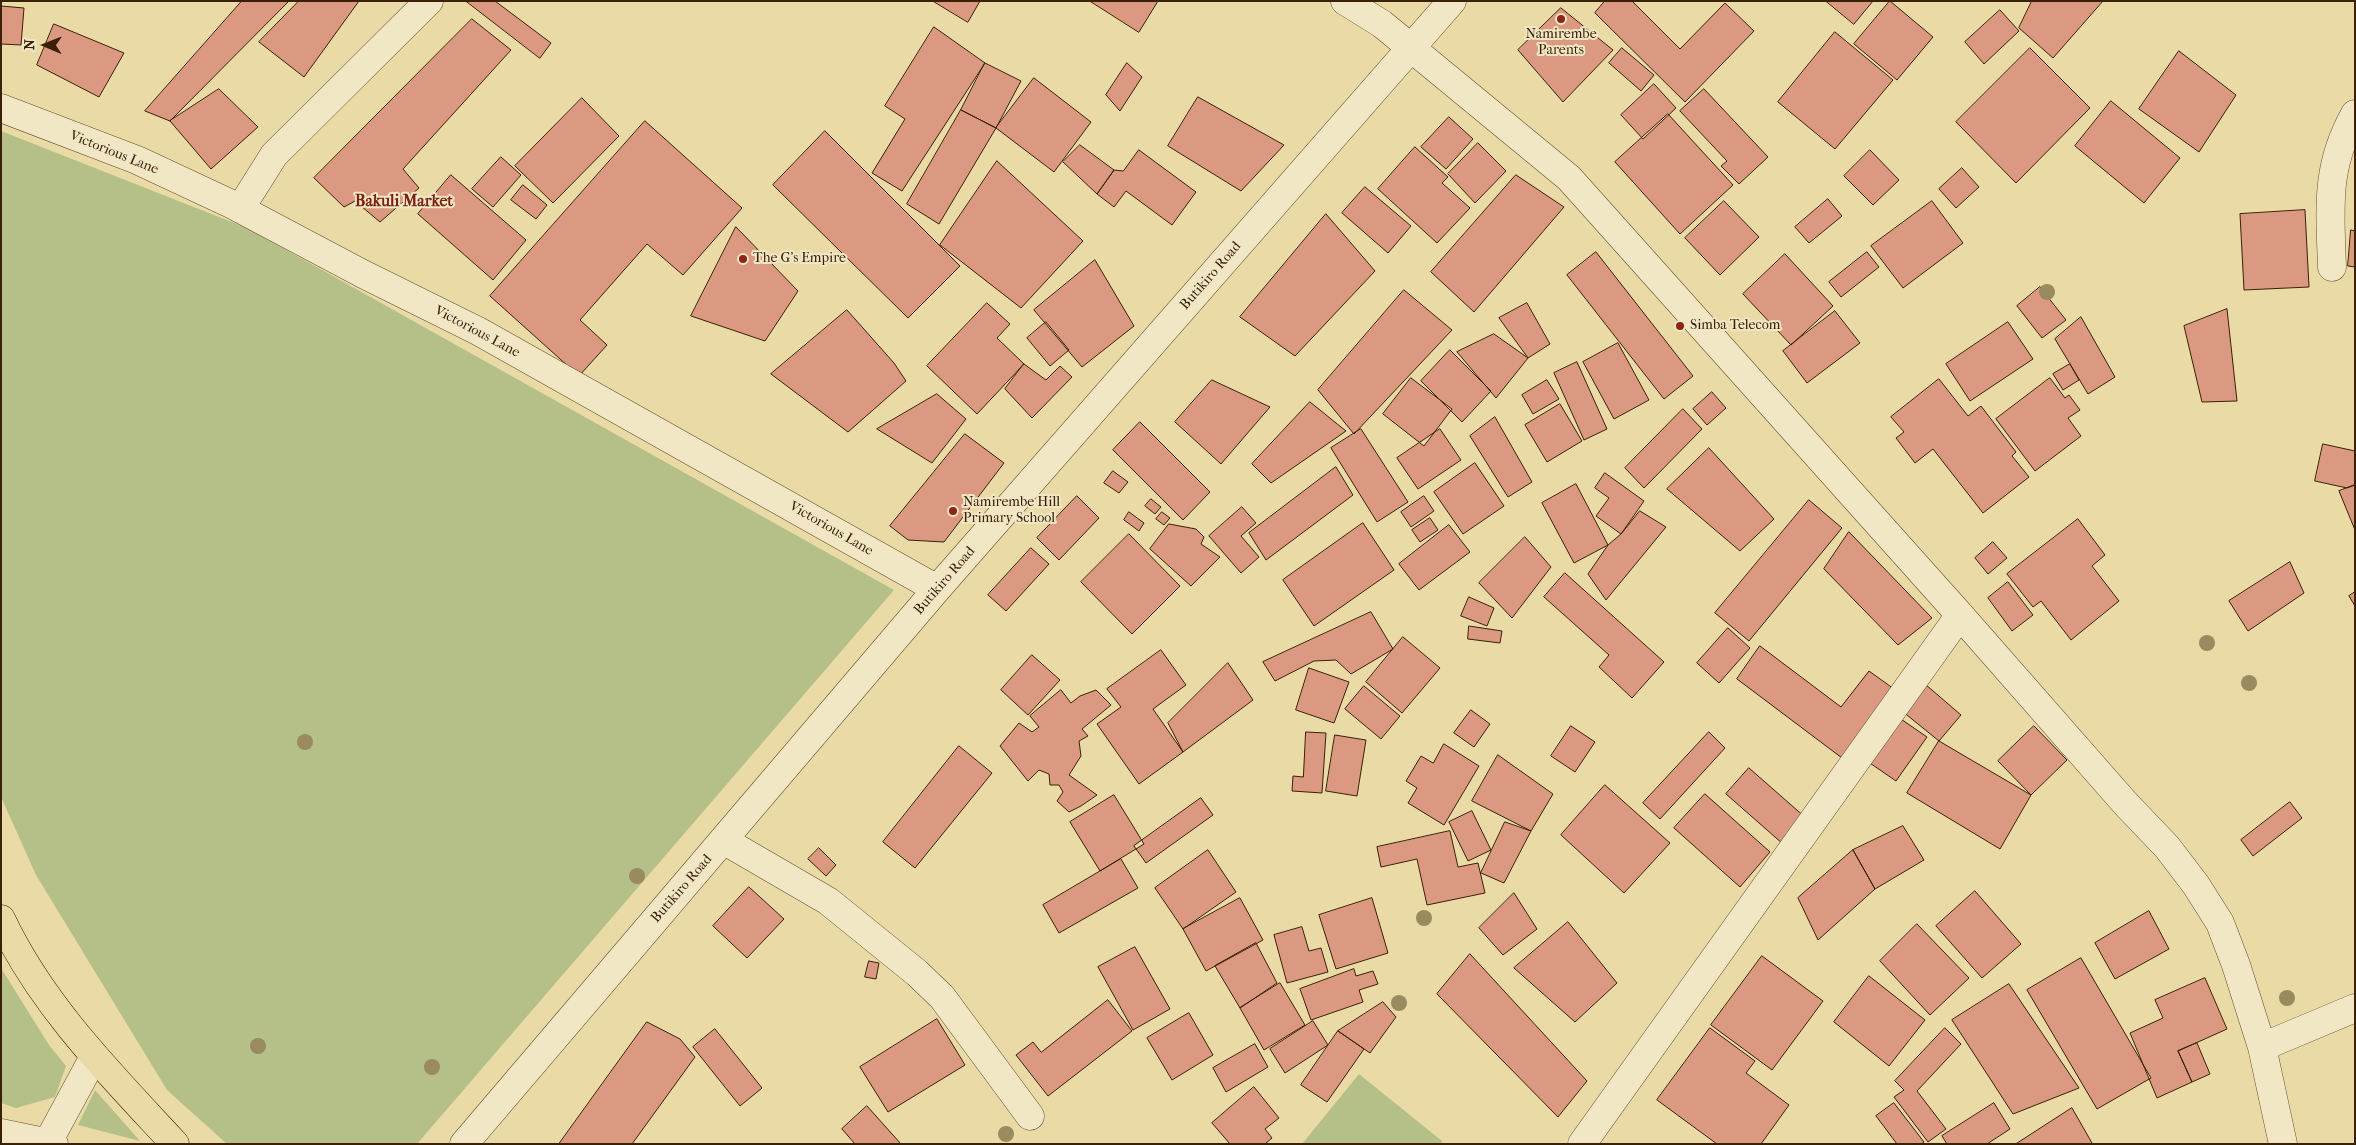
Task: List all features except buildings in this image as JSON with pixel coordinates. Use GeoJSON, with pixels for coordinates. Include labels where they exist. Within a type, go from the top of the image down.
{"type":"FeatureCollection","features":[{"type":"Feature","properties":{"kind":"main road"},"geometry":{"type":"LineString","coordinates":[[1,919],[46,996],[94,1057],[175,1144]]}},
{"type":"Feature","properties":{"kind":"street"},"geometry":{"type":"LineString","coordinates":[[240,209],[274,155],[429,1]]}},
{"type":"Feature","properties":{"kind":"street"},"geometry":{"type":"LineString","coordinates":[[1345,1],[1382,24],[1569,178],[2166,848],[2196,886],[2220,923],[2236,965],[2262,1047],[2283,1144]]}},
{"type":"Feature","properties":{"kind":"street","name":"Butikiro Road"},"geometry":{"type":"LineString","coordinates":[[464,1144],[937,589],[1452,1]]}},
{"type":"Feature","properties":{"kind":"street","name":"Victorious Lane"},"geometry":{"type":"LineString","coordinates":[[1,108],[137,160],[240,209],[363,274],[478,331],[937,589]]}},
{"type":"Feature","properties":{"kind":"street"},"geometry":{"type":"LineString","coordinates":[[2332,267],[2330,192],[2343,136],[2355,114]]}},
{"type":"Feature","properties":{"kind":"street"},"geometry":{"type":"LineString","coordinates":[[1582,1144],[1960,615]]}},
{"type":"Feature","properties":{"kind":"street"},"geometry":{"type":"LineString","coordinates":[[724,840],[828,902],[918,973],[942,997],[1030,1116]]}},
{"type":"Feature","properties":{"kind":"street"},"geometry":{"type":"LineString","coordinates":[[2262,1047],[2355,1008]]}},
{"type":"Feature","properties":{"kind":"street"},"geometry":{"type":"LineString","coordinates":[[1,1133],[51,1143],[94,1057]]}},
{"type":"Feature","properties":{"kind":"green space"},"geometry":{"type":"Polygon","coordinates":[[[1,131],[247,228],[894,590],[417,1144],[227,1144],[167,1090],[36,875],[1,797],[1,131]]]}},
{"type":"Feature","properties":{"kind":"green space"},"geometry":{"type":"Polygon","coordinates":[[[1,968],[49,1045],[66,1066],[55,1097],[16,1108],[1,1103],[1,968]]]}},
{"type":"Feature","properties":{"kind":"green space"},"geometry":{"type":"Polygon","coordinates":[[[1359,1074],[1442,1141],[1441,1144],[1302,1144],[1359,1074]]]}},
{"type":"Feature","properties":{"kind":"green space"},"geometry":{"type":"Polygon","coordinates":[[[95,1090],[140,1141],[78,1125],[95,1090]]]}},
{"type":"Feature","properties":{"kind":"place","name":"Namirembe Parents"},"geometry":{"type":"Point","coordinates":[1561,19]}},
{"type":"Feature","properties":{"kind":"place","name":"The G's Empire"},"geometry":{"type":"Point","coordinates":[743,259]}},
{"type":"Feature","properties":{"kind":"place","name":"Simba Telecom"},"geometry":{"type":"Point","coordinates":[1680,326]}},
{"type":"Feature","properties":{"kind":"place","name":"Namirembe Hill Primary School"},"geometry":{"type":"Point","coordinates":[953,511]}},
{"type":"Feature","properties":{"kind":"district","name":"Bakuli Market"},"geometry":{"type":"Point","coordinates":[404,202]}}]}
